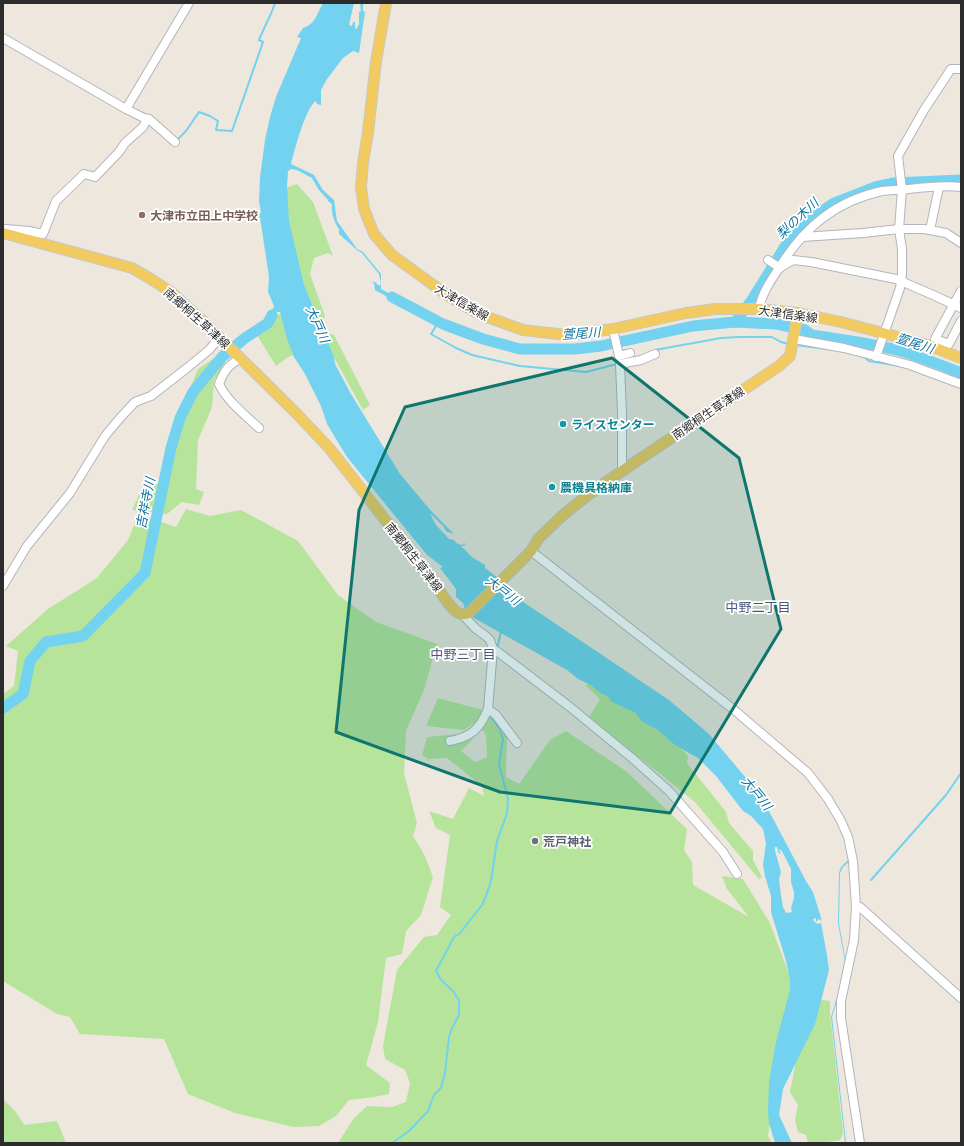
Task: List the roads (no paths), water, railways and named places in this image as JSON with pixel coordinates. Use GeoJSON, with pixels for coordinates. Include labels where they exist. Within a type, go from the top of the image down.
{"type":"FeatureCollection","features":[{"type":"Feature","properties":{"kind":"main road","name":"大津信楽線"},"geometry":{"type":"LineString","coordinates":[[386,3],[376,62],[361,187],[364,208],[374,234],[392,255],[432,285],[479,314],[523,330],[567,335],[613,332],[686,313],[715,309],[755,309],[841,322],[883,335],[940,345],[961,358]]}},
{"type":"Feature","properties":{"kind":"main road","name":"南郷桐生草津線"},"geometry":{"type":"LineString","coordinates":[[3,232],[132,268],[171,292],[297,414],[330,449],[451,606],[456,612],[465,614],[474,609],[531,551],[538,539],[563,515],[588,495],[622,470],[779,366],[790,356],[798,315]]}},
{"type":"Feature","properties":{"kind":"street"},"geometry":{"type":"LineString","coordinates":[[126,109],[189,3]]}},
{"type":"Feature","properties":{"kind":"street"},"geometry":{"type":"LineString","coordinates":[[3,38],[126,109],[147,119],[175,142]]}},
{"type":"Feature","properties":{"kind":"street"},"geometry":{"type":"LineString","coordinates":[[876,357],[900,288],[902,274],[902,249],[899,229],[901,188],[898,156],[924,110],[951,69],[961,69]]}},
{"type":"Feature","properties":{"kind":"street"},"geometry":{"type":"LineString","coordinates":[[3,232],[6,229],[43,234],[56,201],[84,174],[95,177],[119,152],[125,143],[143,127],[147,119]]}},
{"type":"Feature","properties":{"kind":"street"},"geometry":{"type":"LineString","coordinates":[[930,230],[939,187]]}},
{"type":"Feature","properties":{"kind":"street"},"geometry":{"type":"LineString","coordinates":[[755,309],[766,288],[789,252],[811,226],[826,215],[864,196],[882,191],[901,188],[961,187]]}},
{"type":"Feature","properties":{"kind":"street"},"geometry":{"type":"LineString","coordinates":[[802,237],[899,229],[930,230],[946,233],[961,243]]}},
{"type":"Feature","properties":{"kind":"street"},"geometry":{"type":"LineString","coordinates":[[768,260],[780,268]]}},
{"type":"Feature","properties":{"kind":"street"},"geometry":{"type":"LineString","coordinates":[[780,268],[793,260],[818,263],[901,282],[958,306]]}},
{"type":"Feature","properties":{"kind":"street"},"geometry":{"type":"LineString","coordinates":[[961,291],[958,306],[936,339],[940,345],[949,344],[961,321]]}},
{"type":"Feature","properties":{"kind":"street"},"geometry":{"type":"LineString","coordinates":[[613,332],[619,356],[630,353]]}},
{"type":"Feature","properties":{"kind":"street"},"geometry":{"type":"LineString","coordinates":[[3,586],[27,546],[70,494],[105,436],[120,418],[135,402],[151,396],[210,350],[220,338]]}},
{"type":"Feature","properties":{"kind":"street"},"geometry":{"type":"LineString","coordinates":[[794,338],[844,348],[910,365],[961,384]]}},
{"type":"Feature","properties":{"kind":"street"},"geometry":{"type":"LineString","coordinates":[[622,470],[620,364],[641,360],[655,354]]}},
{"type":"Feature","properties":{"kind":"street"},"geometry":{"type":"LineString","coordinates":[[240,358],[231,363],[224,372],[219,384],[221,389],[259,428]]}},
{"type":"Feature","properties":{"kind":"street"},"geometry":{"type":"LineString","coordinates":[[531,551],[733,709],[808,773],[828,799],[841,821],[848,838],[853,861],[856,906],[854,940],[841,1001],[841,1018],[860,1143]]}},
{"type":"Feature","properties":{"kind":"street"},"geometry":{"type":"LineString","coordinates":[[465,614],[475,628],[487,636],[496,650],[570,707],[632,758],[669,791],[723,852],[737,874]]}},
{"type":"Feature","properties":{"kind":"street"},"geometry":{"type":"LineString","coordinates":[[450,741],[462,739],[480,726],[488,709],[496,650]]}},
{"type":"Feature","properties":{"kind":"street"},"geometry":{"type":"LineString","coordinates":[[488,709],[496,715],[517,743]]}},
{"type":"Feature","properties":{"kind":"street"},"geometry":{"type":"LineString","coordinates":[[856,906],[860,907],[961,998]]}},
{"type":"Feature","properties":{"kind":"water","name":"大戸川"},"geometry":{"type":"Polygon","coordinates":[[[323,3],[354,3],[349,25],[352,26],[353,22],[355,22],[355,28],[357,29],[358,25],[359,26],[359,12],[361,11],[360,3],[363,3],[363,11],[365,12],[359,53],[353,51],[343,58],[327,79],[321,90],[321,105],[317,104],[316,101],[308,111],[304,120],[291,164],[314,175],[323,190],[334,200],[337,221],[357,249],[363,252],[381,274],[381,284],[379,274],[362,253],[357,250],[339,234],[339,229],[332,214],[332,204],[318,189],[312,178],[297,170],[291,169],[288,171],[287,187],[289,221],[304,285],[334,357],[335,364],[351,394],[400,474],[432,512],[453,533],[446,531],[430,513],[436,525],[449,539],[462,545],[466,543],[464,546],[461,546],[472,557],[485,565],[485,568],[497,577],[504,589],[669,700],[709,734],[761,796],[813,892],[822,921],[819,919],[816,922],[816,918],[813,920],[817,924],[821,923],[829,970],[815,1024],[783,1089],[779,1115],[792,1143],[775,1143],[769,1123],[769,1082],[776,1042],[790,990],[790,980],[786,961],[771,912],[771,896],[763,865],[766,843],[763,829],[751,816],[743,811],[716,776],[698,758],[675,745],[658,730],[641,721],[636,713],[612,702],[607,696],[599,692],[591,685],[578,679],[567,670],[474,618],[465,610],[463,603],[456,597],[456,589],[440,568],[443,567],[427,555],[347,457],[327,424],[321,406],[305,374],[294,357],[287,339],[280,312],[277,312],[268,324],[261,328],[268,320],[274,306],[268,292],[269,277],[260,217],[246,215],[246,213],[261,213],[259,201],[260,177],[270,117],[276,97],[301,38],[297,37],[303,28],[311,24],[316,18],[323,3]],[[775,847],[775,851],[781,872],[779,879],[783,907],[786,913],[792,912],[791,908],[794,892],[791,882],[791,869],[782,851],[779,849],[781,852],[779,854],[777,847],[775,847]]]}},
{"type":"Feature","properties":{"kind":"water"},"geometry":{"type":"Polygon","coordinates":[[[371,282],[375,282],[379,286],[381,284],[381,289],[408,304],[400,304],[375,290],[374,283],[371,282]]]}},
{"type":"Feature","properties":{"kind":"water"},"geometry":{"type":"Polygon","coordinates":[[[848,860],[849,862],[843,867],[840,873],[839,923],[847,968],[832,1017],[845,1143],[831,1017],[846,967],[838,923],[839,873],[841,867],[848,860]]]}},
{"type":"Feature","properties":{"kind":"waterway"},"geometry":{"type":"LineString","coordinates":[[176,139],[177,140],[186,131],[199,112],[218,121],[216,130],[232,131],[263,42],[259,40],[275,3]]}},
{"type":"Feature","properties":{"kind":"waterway","name":"梨の木川"},"geometry":{"type":"LineString","coordinates":[[735,322],[752,300],[786,245],[800,229],[834,203],[875,187],[894,183],[961,180]]}},
{"type":"Feature","properties":{"kind":"waterway","name":"萱尾川"},"geometry":{"type":"LineString","coordinates":[[392,297],[443,324],[483,339],[520,349],[575,349],[601,346],[693,326],[735,322],[777,324],[805,330],[811,335],[865,343],[897,350],[961,373]]}},
{"type":"Feature","properties":{"kind":"waterway","name":"吉祥寺川"},"geometry":{"type":"LineString","coordinates":[[3,708],[23,694],[30,661],[46,642],[83,636],[145,573],[171,448],[180,418],[193,392],[222,357],[245,338],[268,323],[272,315]]}},
{"type":"Feature","properties":{"kind":"waterway"},"geometry":{"type":"LineString","coordinates":[[436,321],[436,326],[431,334],[472,355],[520,366],[586,372],[617,364]]}},
{"type":"Feature","properties":{"kind":"waterway"},"geometry":{"type":"LineString","coordinates":[[655,350],[721,338],[739,337],[772,337],[789,344]]}},
{"type":"Feature","properties":{"kind":"waterway"},"geometry":{"type":"LineString","coordinates":[[796,345],[827,349]]}},
{"type":"Feature","properties":{"kind":"waterway"},"geometry":{"type":"LineString","coordinates":[[863,356],[869,361],[900,366]]}},
{"type":"Feature","properties":{"kind":"waterway"},"geometry":{"type":"LineString","coordinates":[[497,649],[501,631]]}},
{"type":"Feature","properties":{"kind":"waterway"},"geometry":{"type":"LineString","coordinates":[[392,1143],[409,1131],[428,1111],[434,1095],[441,1088],[445,1073],[449,1037],[459,1015],[459,1000],[453,991],[441,980],[436,971],[454,937],[460,933],[482,905],[491,881],[497,841],[507,813],[508,799],[499,764],[503,739],[499,728],[490,716]]}},
{"type":"Feature","properties":{"kind":"waterway"},"geometry":{"type":"LineString","coordinates":[[871,880],[946,795],[961,773]]}},
{"type":"Feature","properties":{"kind":"place","name":"大津市立田上中学校"},"geometry":{"type":"Point","coordinates":[142,215]}},
{"type":"Feature","properties":{"kind":"place","name":"ライスセンター"},"geometry":{"type":"Point","coordinates":[563,424]}},
{"type":"Feature","properties":{"kind":"place","name":"農機具格納庫"},"geometry":{"type":"Point","coordinates":[552,487]}},
{"type":"Feature","properties":{"kind":"place","name":"荒戸神社"},"geometry":{"type":"Point","coordinates":[535,841]}},
{"type":"Feature","properties":{"kind":"district","name":"中野二丁目"},"geometry":{"type":"Point","coordinates":[758,607]}},
{"type":"Feature","properties":{"kind":"district","name":"中野三丁目"},"geometry":{"type":"Point","coordinates":[463,654]}}]}
